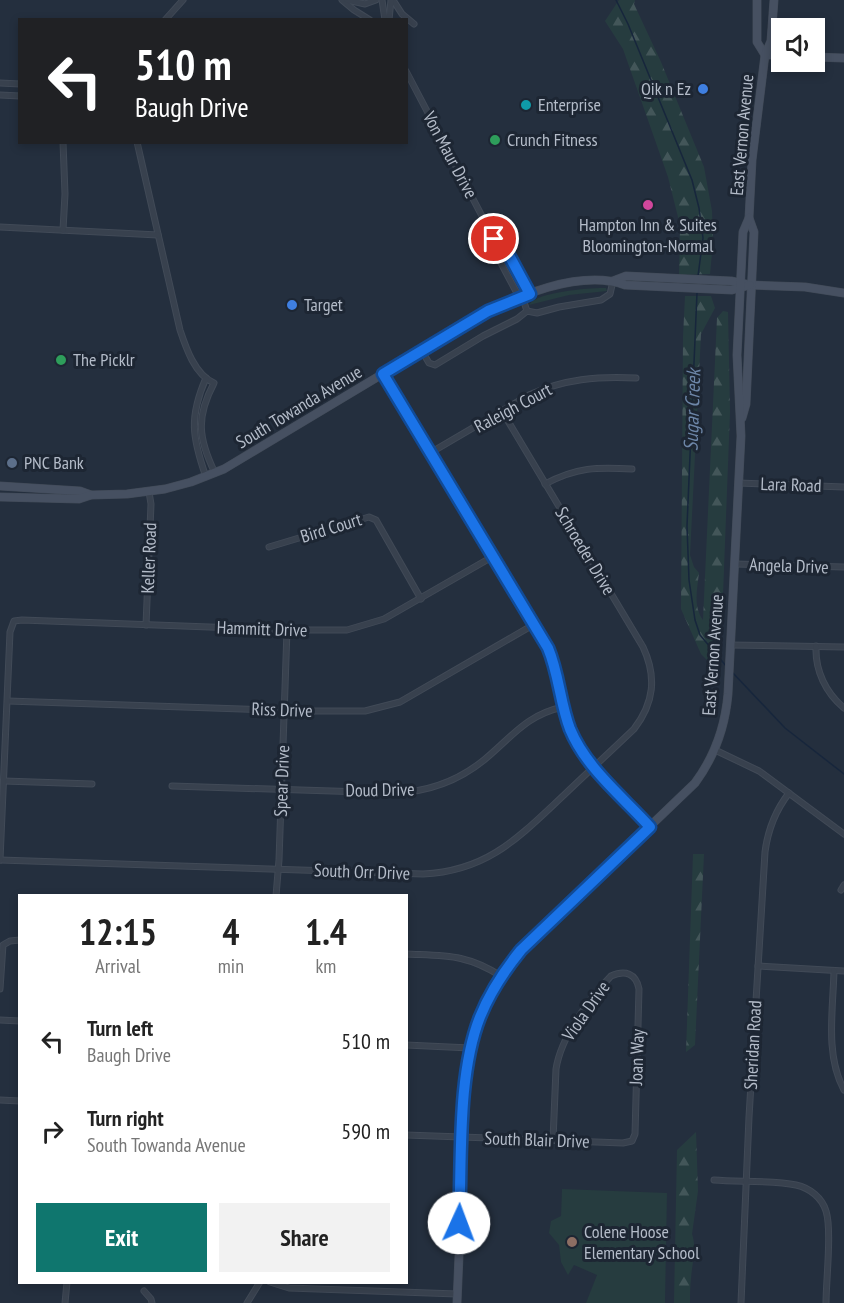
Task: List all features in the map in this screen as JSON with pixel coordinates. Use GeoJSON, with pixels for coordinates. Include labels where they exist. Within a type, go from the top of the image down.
{"type":"FeatureCollection","features":[{"type":"Feature","properties":{"kind":"main road","name":"East Vernon Avenue"},"geometry":{"type":"LineString","coordinates":[[758,0],[757,42],[765,55]]}},
{"type":"Feature","properties":{"kind":"main road","name":"East Vernon Avenue"},"geometry":{"type":"LineString","coordinates":[[741,418],[746,404],[754,232],[750,218],[752,160],[765,55],[771,41],[774,0]]}},
{"type":"Feature","properties":{"kind":"main road"},"geometry":{"type":"LineString","coordinates":[[765,55],[771,55]]}},
{"type":"Feature","properties":{"kind":"main road"},"geometry":{"type":"LineString","coordinates":[[825,57],[844,58]]}},
{"type":"Feature","properties":{"kind":"main road","name":"East Vernon Avenue"},"geometry":{"type":"LineString","coordinates":[[457,1303],[465,1080],[470,1048],[480,1015],[501,976],[533,938],[695,783],[715,750],[726,716],[739,483],[741,418],[737,378],[743,232],[750,218]]}},
{"type":"Feature","properties":{"kind":"main road","name":"South Towanda Avenue"},"geometry":{"type":"LineString","coordinates":[[0,497],[80,499],[91,495],[149,492],[206,477],[248,456],[482,314],[524,296],[584,282],[613,281],[626,276],[687,278],[741,286],[750,285]]}},
{"type":"Feature","properties":{"kind":"main road","name":"South Towanda Avenue"},"geometry":{"type":"LineString","coordinates":[[613,281],[625,285],[732,290],[741,286]]}},
{"type":"Feature","properties":{"kind":"main road"},"geometry":{"type":"LineString","coordinates":[[750,285],[805,287],[844,293]]}},
{"type":"Feature","properties":{"kind":"main road","name":"South Towanda Avenue"},"geometry":{"type":"LineString","coordinates":[[0,486],[80,491],[91,495]]}},
{"type":"Feature","properties":{"kind":"street"},"geometry":{"type":"LineString","coordinates":[[167,18],[183,0]]}},
{"type":"Feature","properties":{"kind":"street"},"geometry":{"type":"LineString","coordinates":[[342,0],[367,18]]}},
{"type":"Feature","properties":{"kind":"street"},"geometry":{"type":"LineString","coordinates":[[347,0],[365,4],[376,0]]}},
{"type":"Feature","properties":{"kind":"street"},"geometry":{"type":"LineString","coordinates":[[382,0],[386,18]]}},
{"type":"Feature","properties":{"kind":"street"},"geometry":{"type":"LineString","coordinates":[[388,18],[392,0]]}},
{"type":"Feature","properties":{"kind":"street"},"geometry":{"type":"LineString","coordinates":[[392,0],[407,18]]}},
{"type":"Feature","properties":{"kind":"street"},"geometry":{"type":"LineString","coordinates":[[408,19],[414,24]]}},
{"type":"Feature","properties":{"kind":"street","name":"Von Maur Drive"},"geometry":{"type":"LineString","coordinates":[[408,75],[494,239],[494,250],[524,296]]}},
{"type":"Feature","properties":{"kind":"street"},"geometry":{"type":"LineString","coordinates":[[0,83],[18,84]]}},
{"type":"Feature","properties":{"kind":"street"},"geometry":{"type":"LineString","coordinates":[[0,95],[18,96]]}},
{"type":"Feature","properties":{"kind":"street"},"geometry":{"type":"LineString","coordinates":[[63,144],[65,194],[63,230]]}},
{"type":"Feature","properties":{"kind":"street"},"geometry":{"type":"LineString","coordinates":[[137,144],[180,330],[191,358],[206,378],[214,383],[203,409],[201,426],[204,446],[215,473]]}},
{"type":"Feature","properties":{"kind":"street"},"geometry":{"type":"LineString","coordinates":[[0,227],[158,235]]}},
{"type":"Feature","properties":{"kind":"street","name":"Von Maur Drive"},"geometry":{"type":"LineString","coordinates":[[494,239],[503,244],[524,296]]}},
{"type":"Feature","properties":{"kind":"street"},"geometry":{"type":"LineString","coordinates":[[422,351],[429,363],[435,365],[527,312],[537,313],[601,300],[610,294],[613,281]]}},
{"type":"Feature","properties":{"kind":"street"},"geometry":{"type":"LineString","coordinates":[[524,296],[527,312]]}},
{"type":"Feature","properties":{"kind":"street"},"geometry":{"type":"LineString","coordinates":[[383,374],[551,657],[563,706],[574,736],[595,767],[650,827]]}},
{"type":"Feature","properties":{"kind":"street"},"geometry":{"type":"LineString","coordinates":[[206,378],[195,407],[193,425],[195,445],[206,477]]}},
{"type":"Feature","properties":{"kind":"street","name":"Raleigh Court"},"geometry":{"type":"LineString","coordinates":[[430,453],[534,392],[568,381],[588,378],[636,378]]}},
{"type":"Feature","properties":{"kind":"street","name":"Schroeder Drive"},"geometry":{"type":"LineString","coordinates":[[502,411],[643,647],[652,674],[651,695]]}},
{"type":"Feature","properties":{"kind":"street"},"geometry":{"type":"LineString","coordinates":[[545,484],[584,468],[632,469]]}},
{"type":"Feature","properties":{"kind":"street","name":"Lara Road"},"geometry":{"type":"LineString","coordinates":[[739,483],[844,487]]}},
{"type":"Feature","properties":{"kind":"street","name":"Keller Road"},"geometry":{"type":"LineString","coordinates":[[146,625],[151,504],[149,492]]}},
{"type":"Feature","properties":{"kind":"street","name":"Bird Court"},"geometry":{"type":"LineString","coordinates":[[269,548],[360,518],[373,518],[421,598]]}},
{"type":"Feature","properties":{"kind":"street","name":"Hammitt Drive"},"geometry":{"type":"LineString","coordinates":[[8,701],[10,632],[14,621],[337,631],[366,626],[384,619],[492,557]]}},
{"type":"Feature","properties":{"kind":"street","name":"Angela Drive"},"geometry":{"type":"LineString","coordinates":[[735,564],[844,567]]}},
{"type":"Feature","properties":{"kind":"street","name":"Riss Drive"},"geometry":{"type":"LineString","coordinates":[[8,701],[356,712],[400,702],[533,625]]}},
{"type":"Feature","properties":{"kind":"street","name":"Spear Drive"},"geometry":{"type":"LineString","coordinates":[[276,894],[287,630]]}},
{"type":"Feature","properties":{"kind":"street"},"geometry":{"type":"LineString","coordinates":[[730,646],[844,647]]}},
{"type":"Feature","properties":{"kind":"street"},"geometry":{"type":"LineString","coordinates":[[816,646],[817,662],[823,682],[834,699],[844,708]]}},
{"type":"Feature","properties":{"kind":"street","name":"South Orr Drive"},"geometry":{"type":"LineString","coordinates":[[0,860],[423,874],[467,867],[493,856],[516,840],[595,767],[634,729],[644,715],[651,695]]}},
{"type":"Feature","properties":{"kind":"street"},"geometry":{"type":"LineString","coordinates":[[0,860],[8,701]]}},
{"type":"Feature","properties":{"kind":"street","name":"Doud Drive"},"geometry":{"type":"LineString","coordinates":[[172,786],[411,792],[435,787],[465,773],[479,764],[526,721],[563,706]]}},
{"type":"Feature","properties":{"kind":"street"},"geometry":{"type":"LineString","coordinates":[[715,750],[750,765],[844,834]]}},
{"type":"Feature","properties":{"kind":"street"},"geometry":{"type":"LineString","coordinates":[[4,781],[92,784]]}},
{"type":"Feature","properties":{"kind":"street","name":"Sheridan Road"},"geometry":{"type":"LineString","coordinates":[[741,1303],[758,966],[767,840],[773,819],[789,793]]}},
{"type":"Feature","properties":{"kind":"street"},"geometry":{"type":"LineString","coordinates":[[0,989],[2,948],[5,943],[18,940]]}},
{"type":"Feature","properties":{"kind":"street"},"geometry":{"type":"LineString","coordinates":[[408,954],[466,958],[501,976]]}},
{"type":"Feature","properties":{"kind":"street"},"geometry":{"type":"LineString","coordinates":[[758,966],[844,971]]}},
{"type":"Feature","properties":{"kind":"street"},"geometry":{"type":"LineString","coordinates":[[834,971],[833,1054],[835,1069],[844,1090]]}},
{"type":"Feature","properties":{"kind":"street","name":"Viola Drive"},"geometry":{"type":"LineString","coordinates":[[553,1140],[556,1069],[566,1036],[611,976],[622,973],[632,975]]}},
{"type":"Feature","properties":{"kind":"street","name":"Joan Way"},"geometry":{"type":"LineString","coordinates":[[632,975],[639,989],[635,1134],[632,1141]]}},
{"type":"Feature","properties":{"kind":"street"},"geometry":{"type":"LineString","coordinates":[[0,1020],[18,1021]]}},
{"type":"Feature","properties":{"kind":"street"},"geometry":{"type":"LineString","coordinates":[[408,1045],[470,1048]]}},
{"type":"Feature","properties":{"kind":"street"},"geometry":{"type":"LineString","coordinates":[[0,1100],[18,1101]]}},
{"type":"Feature","properties":{"kind":"street","name":"South Blair Drive"},"geometry":{"type":"LineString","coordinates":[[408,1135],[623,1143],[632,1141]]}},
{"type":"Feature","properties":{"kind":"street"},"geometry":{"type":"LineString","coordinates":[[714,1180],[799,1185],[809,1190],[822,1203],[826,1211],[828,1228],[826,1303]]}},
{"type":"Feature","properties":{"kind":"street"},"geometry":{"type":"LineString","coordinates":[[65,1303],[66,1284]]}},
{"type":"Feature","properties":{"kind":"street"},"geometry":{"type":"LineString","coordinates":[[247,1303],[259,1284]]}},
{"type":"Feature","properties":{"kind":"street"},"geometry":{"type":"LineString","coordinates":[[276,1284],[289,1288],[457,1294]]}},
{"type":"Feature","properties":{"kind":"street"},"geometry":{"type":"LineString","coordinates":[[144,1291],[152,1303]]}},
{"type":"Feature","properties":{"kind":"green space"},"geometry":{"type":"Polygon","coordinates":[[[619,0],[635,0],[634,4],[661,62],[704,167],[712,211],[713,242],[710,274],[679,275],[680,225],[668,177],[623,49],[605,21],[619,0]]]}},
{"type":"Feature","properties":{"kind":"green space"},"geometry":{"type":"Polygon","coordinates":[[[606,288],[607,291],[569,295],[529,305],[541,297],[552,294],[606,288]]]}},
{"type":"Feature","properties":{"kind":"green space"},"geometry":{"type":"Polygon","coordinates":[[[685,296],[711,296],[715,308],[701,334],[690,555],[699,573],[697,603],[703,620],[717,318],[723,311],[728,312],[730,412],[720,673],[701,654],[681,609],[685,296]]]}},
{"type":"Feature","properties":{"kind":"green space"},"geometry":{"type":"Polygon","coordinates":[[[693,854],[704,854],[695,1045],[686,1052],[693,854]]]}},
{"type":"Feature","properties":{"kind":"green space"},"geometry":{"type":"Polygon","coordinates":[[[696,1132],[698,1191],[692,1234],[694,1251],[690,1303],[674,1303],[677,1150],[696,1132]]]}},
{"type":"Feature","properties":{"kind":"green space"},"geometry":{"type":"Polygon","coordinates":[[[562,1189],[667,1193],[665,1303],[586,1303],[597,1275],[574,1265],[568,1275],[561,1262],[559,1245],[549,1233],[551,1221],[561,1216],[562,1189]]]}},
{"type":"Feature","properties":{"kind":"waterway","name":"Sugar Creek"},"geometry":{"type":"LineString","coordinates":[[616,0],[692,180],[703,238],[698,276]]}},
{"type":"Feature","properties":{"kind":"waterway","name":"Sugar Creek"},"geometry":{"type":"LineString","coordinates":[[697,293],[687,526],[689,580],[695,620],[700,635],[727,667]]}},
{"type":"Feature","properties":{"kind":"waterway","name":"Sugar Creek"},"geometry":{"type":"LineString","coordinates":[[732,672],[785,728],[844,774]]}},
{"type":"Feature","properties":{"kind":"place","name":"Qik n Ez"},"geometry":{"type":"Point","coordinates":[703,89]}},
{"type":"Feature","properties":{"kind":"place","name":"Enterprise"},"geometry":{"type":"Point","coordinates":[526,105]}},
{"type":"Feature","properties":{"kind":"place","name":"Crunch Fitness"},"geometry":{"type":"Point","coordinates":[495,140]}},
{"type":"Feature","properties":{"kind":"place","name":"Hampton Inn & Suites Bloomington-Normal"},"geometry":{"type":"Point","coordinates":[648,205]}},
{"type":"Feature","properties":{"kind":"place","name":"Target"},"geometry":{"type":"Point","coordinates":[292,305]}},
{"type":"Feature","properties":{"kind":"place","name":"The Picklr"},"geometry":{"type":"Point","coordinates":[61,360]}},
{"type":"Feature","properties":{"kind":"place","name":"PNC Bank"},"geometry":{"type":"Point","coordinates":[12,463]}},
{"type":"Feature","properties":{"kind":"place","name":"Colene Hoose Elementary School"},"geometry":{"type":"Point","coordinates":[572,1242]}},
{"type":"Feature","properties":{"kind":"route"},"geometry":{"type":"LineString","coordinates":[[459,1223],[465,1080],[472,1040],[488,999],[496,983],[521,950],[650,827],[610,785],[581,749],[566,718],[555,666],[548,648],[383,374],[488,311],[510,300],[530,294],[503,244],[494,239]]}}]}
